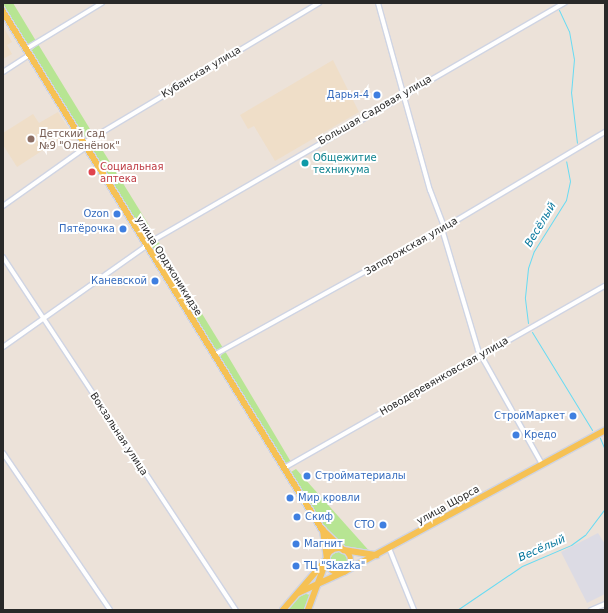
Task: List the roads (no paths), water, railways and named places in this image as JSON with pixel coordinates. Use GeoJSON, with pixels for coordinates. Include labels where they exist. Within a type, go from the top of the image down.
{"type":"FeatureCollection","features":[{"type":"Feature","properties":{"kind":"main road","name":"улица Орджоникидзе"},"geometry":{"type":"LineString","coordinates":[[3,11],[146,246],[322,529]]}},
{"type":"Feature","properties":{"kind":"main road","name":"улица Щорса"},"geometry":{"type":"LineString","coordinates":[[298,593],[318,585],[377,555],[604,430]]}},
{"type":"Feature","properties":{"kind":"main road"},"geometry":{"type":"LineString","coordinates":[[322,529],[344,550],[351,561],[344,572],[332,571],[327,559],[322,529]]}},
{"type":"Feature","properties":{"kind":"main road"},"geometry":{"type":"LineString","coordinates":[[308,610],[327,559],[332,550],[344,550],[377,555]]}},
{"type":"Feature","properties":{"kind":"main road","name":"улица Щорса"},"geometry":{"type":"LineString","coordinates":[[283,610],[327,559]]}},
{"type":"Feature","properties":{"kind":"street"},"geometry":{"type":"LineString","coordinates":[[26,49],[102,3]]}},
{"type":"Feature","properties":{"kind":"street","name":"Кубанская улица"},"geometry":{"type":"LineString","coordinates":[[3,206],[85,145],[319,3]]}},
{"type":"Feature","properties":{"kind":"street"},"geometry":{"type":"LineString","coordinates":[[378,3],[404,92],[430,190],[443,228],[480,354],[542,464]]}},
{"type":"Feature","properties":{"kind":"street","name":"Большая Садовая улица"},"geometry":{"type":"LineString","coordinates":[[3,347],[43,317],[146,246],[404,92],[565,3]]}},
{"type":"Feature","properties":{"kind":"street"},"geometry":{"type":"LineString","coordinates":[[3,72],[29,55]]}},
{"type":"Feature","properties":{"kind":"street","name":"Запорожская улица"},"geometry":{"type":"LineString","coordinates":[[214,355],[443,228],[605,132]]}},
{"type":"Feature","properties":{"kind":"street","name":"Вокзальная улица"},"geometry":{"type":"LineString","coordinates":[[3,257],[236,610]]}},
{"type":"Feature","properties":{"kind":"street","name":"Новодеревянковская улица"},"geometry":{"type":"LineString","coordinates":[[284,468],[480,354],[605,286]]}},
{"type":"Feature","properties":{"kind":"street"},"geometry":{"type":"LineString","coordinates":[[604,430],[605,438]]}},
{"type":"Feature","properties":{"kind":"street"},"geometry":{"type":"LineString","coordinates":[[3,454],[110,610]]}},
{"type":"Feature","properties":{"kind":"street"},"geometry":{"type":"LineString","coordinates":[[389,548],[414,610]]}},
{"type":"Feature","properties":{"kind":"street"},"geometry":{"type":"LineString","coordinates":[[591,610],[605,604]]}},
{"type":"Feature","properties":{"kind":"waterway","name":"Весёлый"},"geometry":{"type":"LineString","coordinates":[[559,10],[569,31],[574,59],[571,92],[577,143]]}},
{"type":"Feature","properties":{"kind":"waterway","name":"Весёлый"},"geometry":{"type":"LineString","coordinates":[[528,323],[525,297],[528,268],[534,251],[566,200],[570,181],[566,161]]}},
{"type":"Feature","properties":{"kind":"waterway","name":"Весёлый"},"geometry":{"type":"LineString","coordinates":[[532,332],[592,430]]}},
{"type":"Feature","properties":{"kind":"waterway","name":"Весёлый"},"geometry":{"type":"LineString","coordinates":[[600,438],[605,450]]}},
{"type":"Feature","properties":{"kind":"waterway","name":"Весёлый"},"geometry":{"type":"LineString","coordinates":[[457,610],[522,566],[571,545],[585,535],[605,508]]}},
{"type":"Feature","properties":{"kind":"place","name":"Дарья-4"},"geometry":{"type":"Point","coordinates":[377,95]}},
{"type":"Feature","properties":{"kind":"place","name":"Детский сад №9 \"Оленёнок\""},"geometry":{"type":"Point","coordinates":[31,139]}},
{"type":"Feature","properties":{"kind":"place","name":"Общежитие техникума"},"geometry":{"type":"Point","coordinates":[305,163]}},
{"type":"Feature","properties":{"kind":"place","name":"Социальная аптека"},"geometry":{"type":"Point","coordinates":[92,172]}},
{"type":"Feature","properties":{"kind":"place","name":"Ozon"},"geometry":{"type":"Point","coordinates":[117,214]}},
{"type":"Feature","properties":{"kind":"place","name":"Пятёрочка"},"geometry":{"type":"Point","coordinates":[123,229]}},
{"type":"Feature","properties":{"kind":"place","name":"Каневской"},"geometry":{"type":"Point","coordinates":[155,281]}},
{"type":"Feature","properties":{"kind":"place","name":"СтройМаркет"},"geometry":{"type":"Point","coordinates":[573,416]}},
{"type":"Feature","properties":{"kind":"place","name":"Кредо"},"geometry":{"type":"Point","coordinates":[516,435]}},
{"type":"Feature","properties":{"kind":"place","name":"Стройматериалы"},"geometry":{"type":"Point","coordinates":[307,476]}},
{"type":"Feature","properties":{"kind":"place","name":"Мир кровли"},"geometry":{"type":"Point","coordinates":[290,498]}},
{"type":"Feature","properties":{"kind":"place","name":"Скиф"},"geometry":{"type":"Point","coordinates":[297,517]}},
{"type":"Feature","properties":{"kind":"place","name":"СТО"},"geometry":{"type":"Point","coordinates":[383,525]}},
{"type":"Feature","properties":{"kind":"place","name":"Магнит"},"geometry":{"type":"Point","coordinates":[296,544]}},
{"type":"Feature","properties":{"kind":"place","name":"ТЦ \"Skazka\""},"geometry":{"type":"Point","coordinates":[296,566]}}]}
